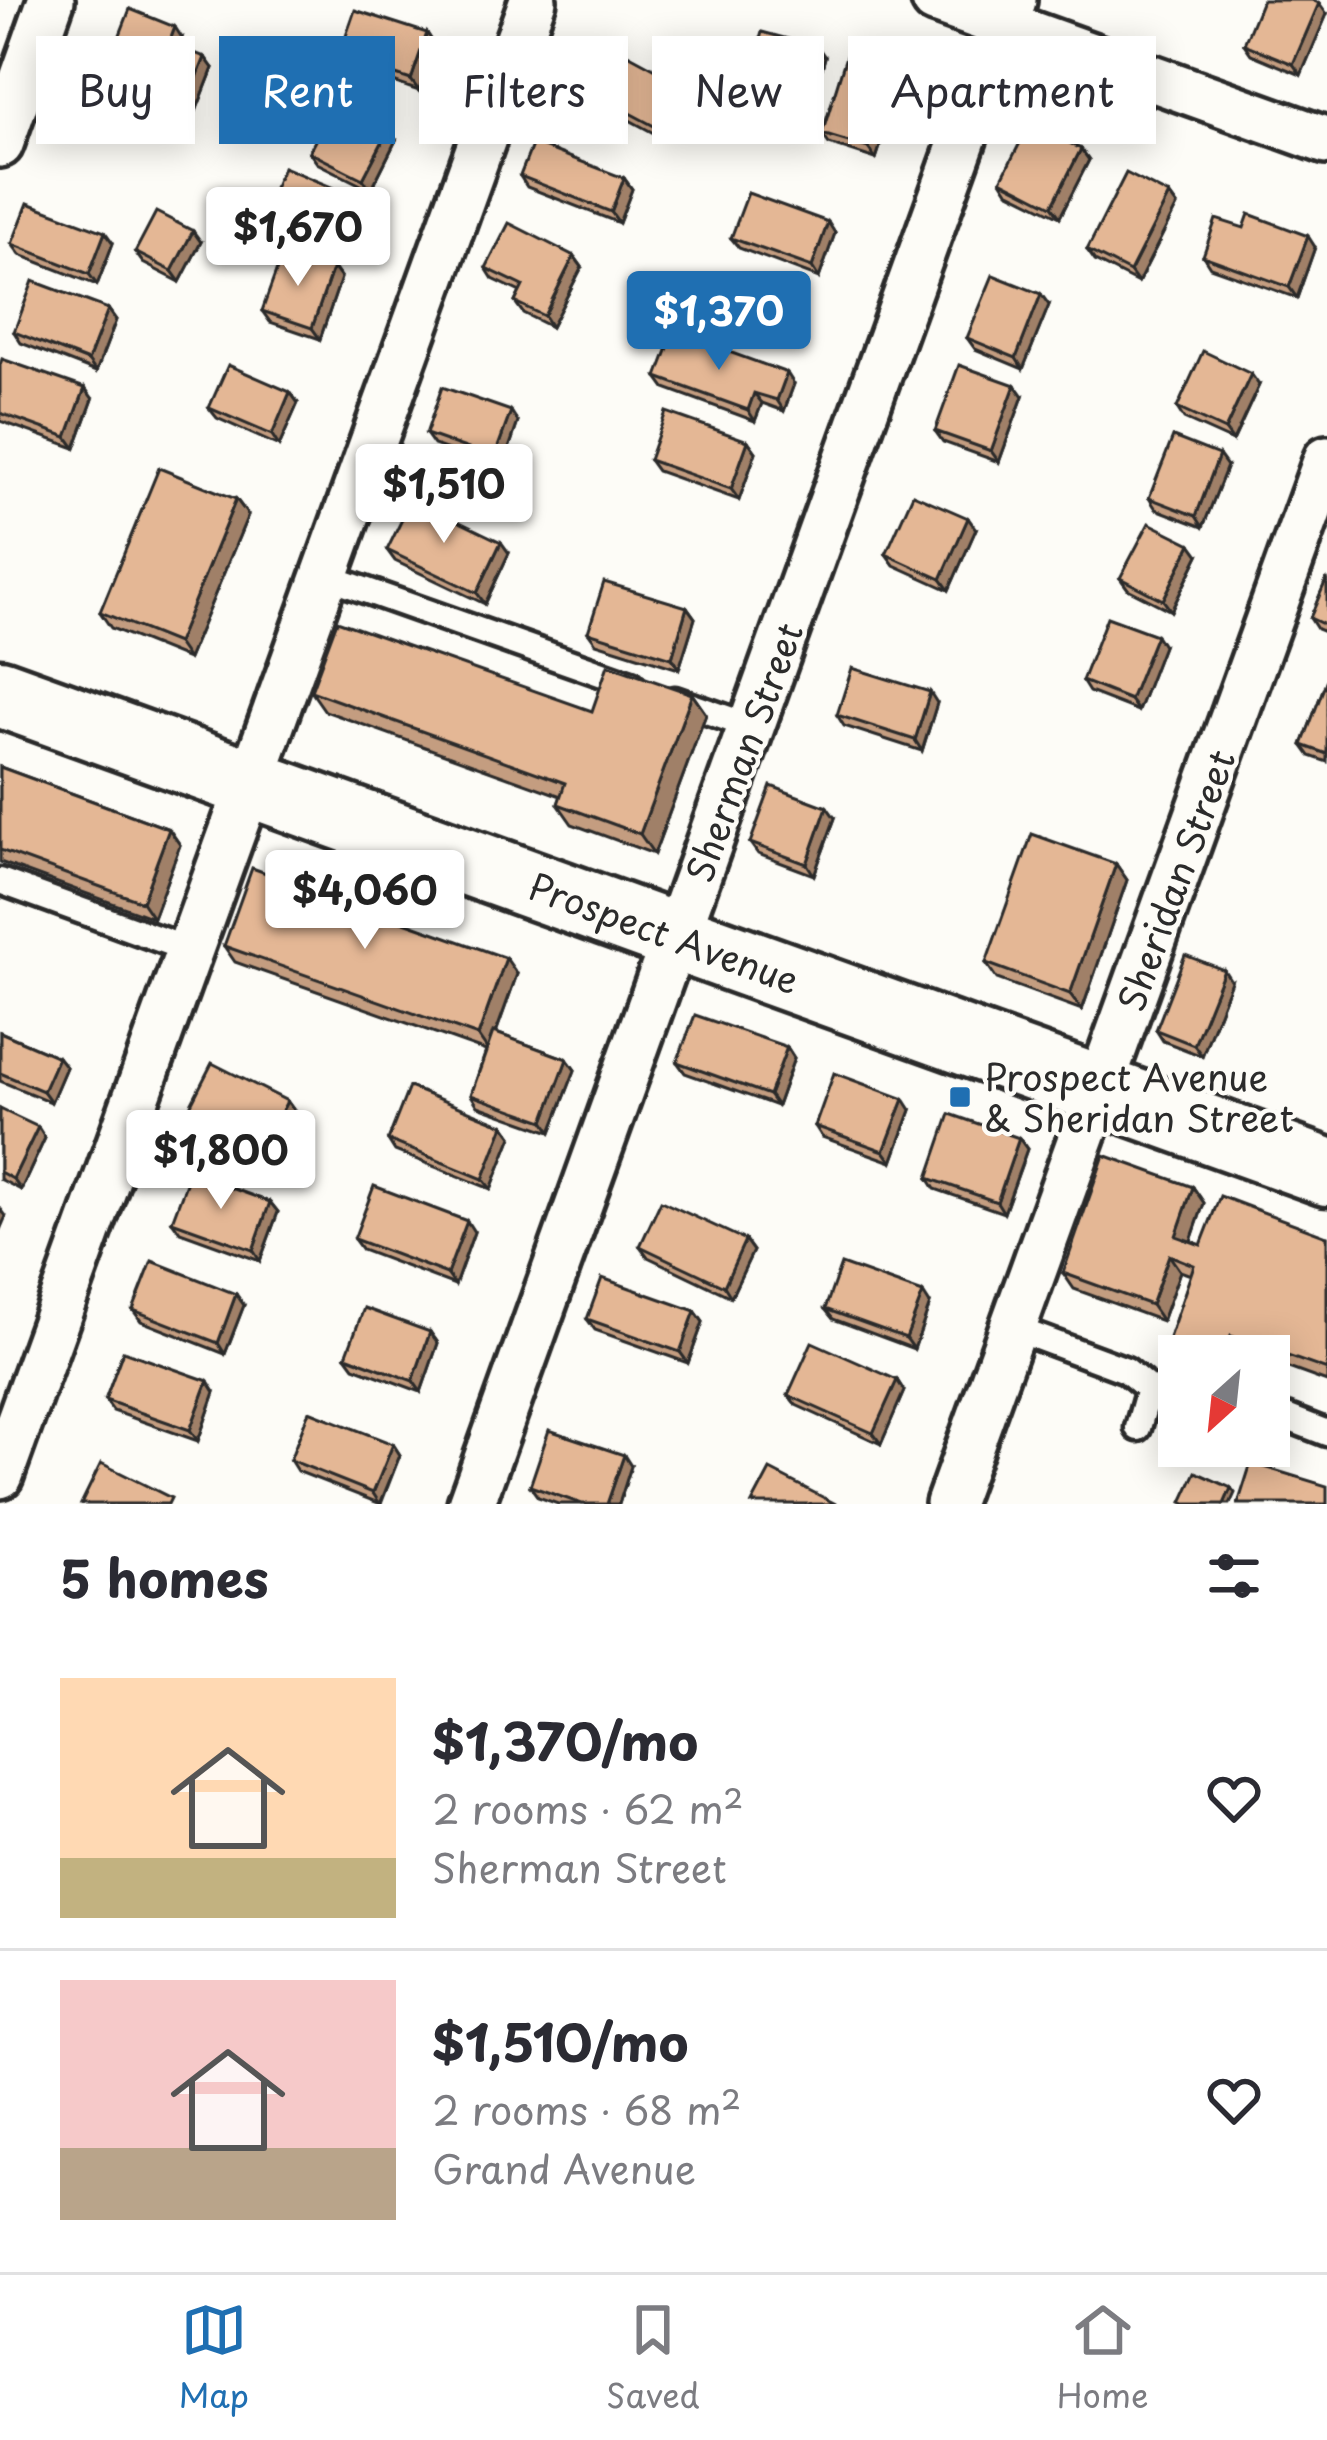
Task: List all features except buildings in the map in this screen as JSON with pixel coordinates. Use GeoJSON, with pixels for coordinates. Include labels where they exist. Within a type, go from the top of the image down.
{"type":"FeatureCollection","features":[{"type":"Feature","properties":{"kind":"main road","name":"Prospect Avenue"},"geometry":{"type":"LineString","coordinates":[[0,693],[1327,1172]]}},
{"type":"Feature","properties":{"kind":"street"},"geometry":{"type":"LineString","coordinates":[[0,144],[51,0]]}},
{"type":"Feature","properties":{"kind":"street"},"geometry":{"type":"LineString","coordinates":[[0,1474],[533,0]]}},
{"type":"Feature","properties":{"kind":"street"},"geometry":{"type":"LineString","coordinates":[[935,0],[1009,13],[1327,141]]}},
{"type":"Feature","properties":{"kind":"street","name":"Sherman Street"},"geometry":{"type":"LineString","coordinates":[[471,1504],[1009,13]]}},
{"type":"Feature","properties":{"kind":"street","name":"Sheridan Street"},"geometry":{"type":"LineString","coordinates":[[949,1504],[1327,459]]}},
{"type":"Feature","properties":{"kind":"lane"},"geometry":{"type":"LineString","coordinates":[[325,576],[752,727]]}},
{"type":"Feature","properties":{"kind":"lane"},"geometry":{"type":"LineString","coordinates":[[0,881],[189,950]]}},
{"type":"Feature","properties":{"kind":"lane"},"geometry":{"type":"LineString","coordinates":[[1013,1328],[1126,1370],[1149,1389],[1138,1428]]}},
{"type":"Feature","properties":{"kind":"lane"},"geometry":{"type":"LineString","coordinates":[[1290,1418],[1327,1433]]}},
{"type":"Feature","properties":{"kind":"place","name":"Prospect Avenue & Sheridan Street"},"geometry":{"type":"Point","coordinates":[960,1097]}}]}
